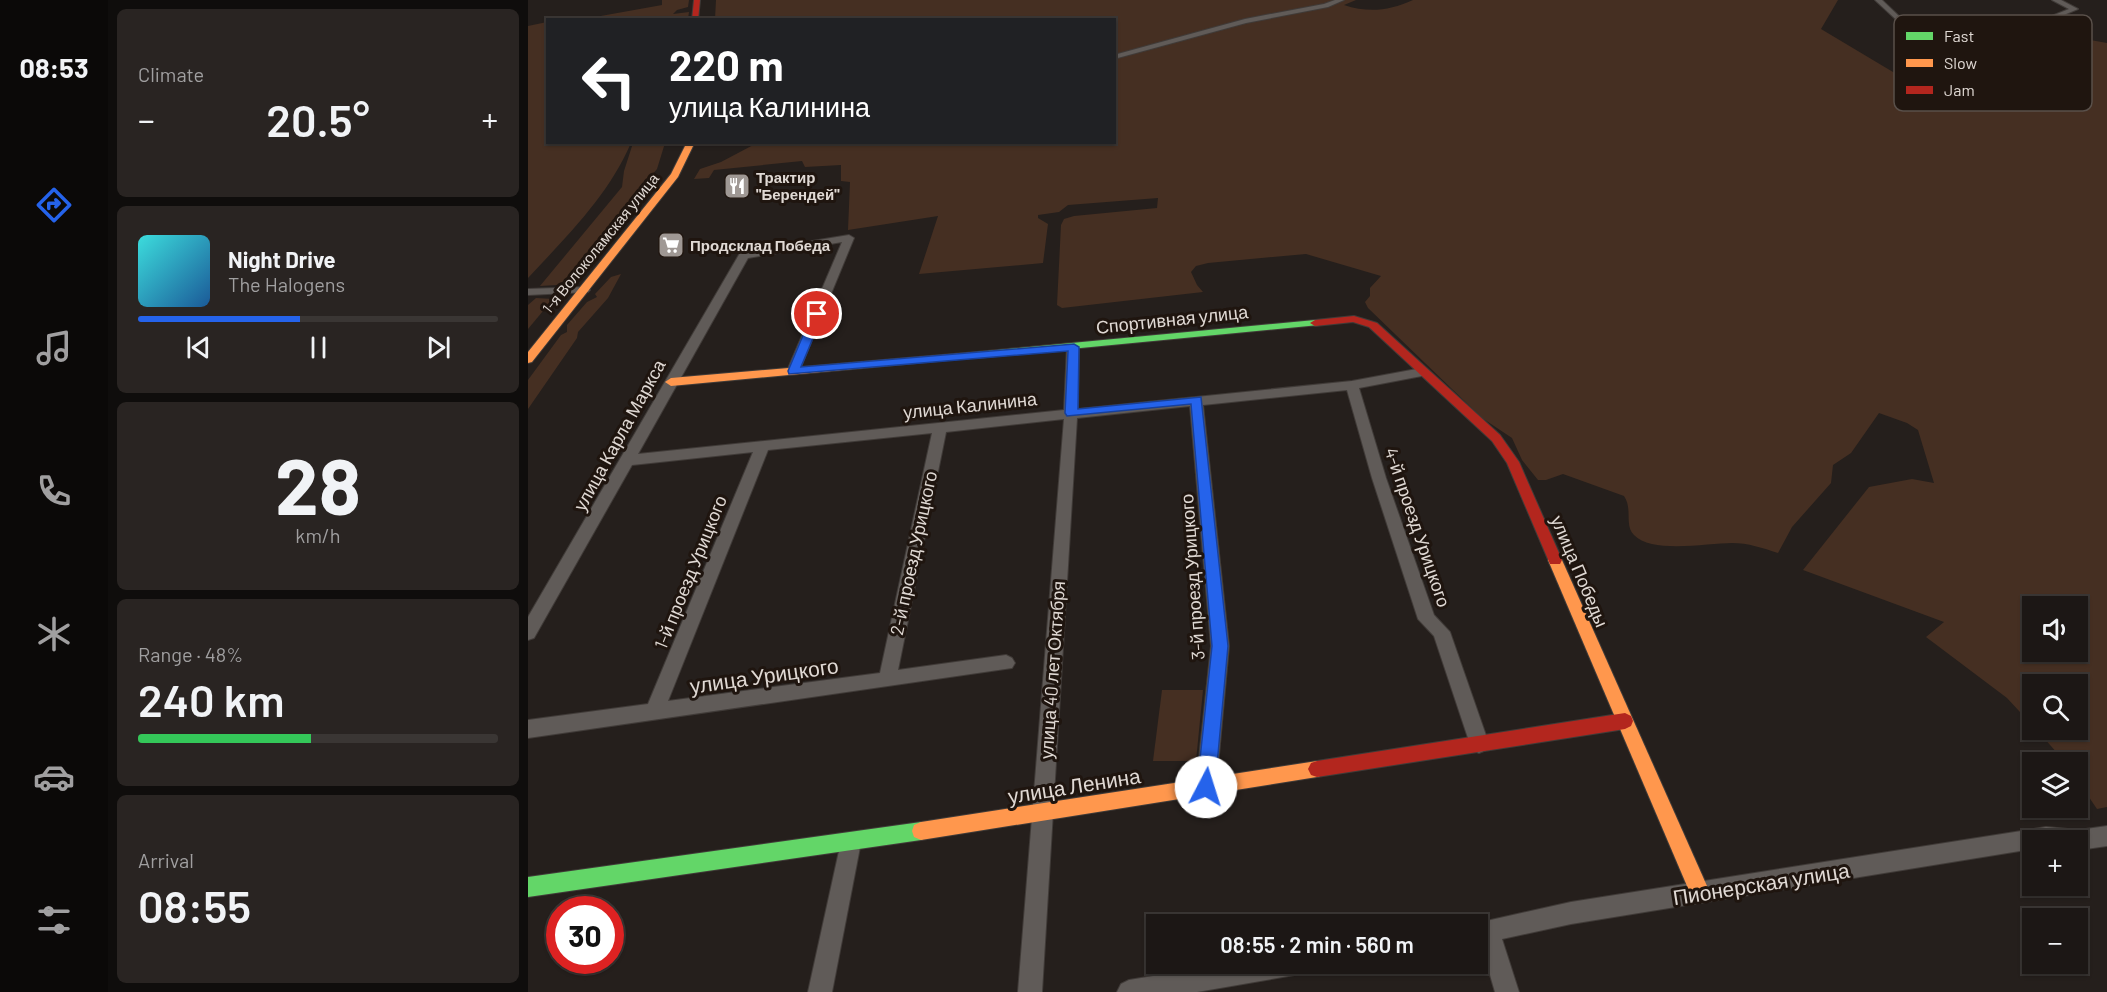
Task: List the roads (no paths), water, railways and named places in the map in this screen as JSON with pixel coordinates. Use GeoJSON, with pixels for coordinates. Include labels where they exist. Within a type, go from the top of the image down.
{"type":"FeatureCollection","features":[{"type":"Feature","properties":{"kind":"street"},"geometry":{"type":"LineString","coordinates":[[695,18],[698,0]]}},
{"type":"Feature","properties":{"kind":"street"},"geometry":{"type":"LineString","coordinates":[[703,18],[705,0]]}},
{"type":"Feature","properties":{"kind":"street"},"geometry":{"type":"LineString","coordinates":[[1116,56],[1245,21],[1285,15],[1341,0]]}},
{"type":"Feature","properties":{"kind":"street"},"geometry":{"type":"LineString","coordinates":[[1878,0],[1894,15]]}},
{"type":"Feature","properties":{"kind":"street"},"geometry":{"type":"LineString","coordinates":[[2055,0],[2075,9],[2060,15]]}},
{"type":"Feature","properties":{"kind":"street"},"geometry":{"type":"LineString","coordinates":[[670,176],[680,144]]}},
{"type":"Feature","properties":{"kind":"street"},"geometry":{"type":"LineString","coordinates":[[670,176],[690,144]]}},
{"type":"Feature","properties":{"kind":"street","name":"1-я Волоколамская улица"},"geometry":{"type":"LineString","coordinates":[[528,360],[578,290],[670,176]]}},
{"type":"Feature","properties":{"kind":"street","name":"улица Карла Маркса"},"geometry":{"type":"LineString","coordinates":[[528,633],[629,460],[744,255],[849,238],[794,371]]}},
{"type":"Feature","properties":{"kind":"street"},"geometry":{"type":"LineString","coordinates":[[528,292],[578,290]]}},
{"type":"Feature","properties":{"kind":"street","name":"1-я Волоколамская улица"},"geometry":{"type":"LineString","coordinates":[[528,345],[578,290]]}},
{"type":"Feature","properties":{"kind":"street","name":"Спортивная улица"},"geometry":{"type":"LineString","coordinates":[[671,382],[1074,347],[1354,319]]}},
{"type":"Feature","properties":{"kind":"street","name":"улица Победы"},"geometry":{"type":"LineString","coordinates":[[1354,319],[1373,325],[1496,438],[1513,462],[1700,892]]}},
{"type":"Feature","properties":{"kind":"street","name":"улица 40 лет Октября"},"geometry":{"type":"LineString","coordinates":[[1030,992],[1074,347]]}},
{"type":"Feature","properties":{"kind":"street","name":"улица Калинина"},"geometry":{"type":"LineString","coordinates":[[629,460],[1352,385],[1422,372]]}},
{"type":"Feature","properties":{"kind":"street","name":"4-й проезд Урицкого"},"geometry":{"type":"LineString","coordinates":[[1352,385],[1379,478],[1427,619],[1441,632],[1479,744]]}},
{"type":"Feature","properties":{"kind":"street","name":"3-й проезд Урицкого"},"geometry":{"type":"LineString","coordinates":[[1196,400],[1220,646],[1206,787]]}},
{"type":"Feature","properties":{"kind":"street","name":"2-й проезд Урицкого"},"geometry":{"type":"LineString","coordinates":[[887,680],[940,426]]}},
{"type":"Feature","properties":{"kind":"street","name":"1-й проезд Урицкого"},"geometry":{"type":"LineString","coordinates":[[654,713],[763,446]]}},
{"type":"Feature","properties":{"kind":"street","name":"улица Урицкого"},"geometry":{"type":"LineString","coordinates":[[528,729],[1006,663]]}},
{"type":"Feature","properties":{"kind":"street","name":"улица Ленина"},"geometry":{"type":"LineString","coordinates":[[528,887],[851,842],[1625,721]]}},
{"type":"Feature","properties":{"kind":"street","name":"Пионерская улица"},"geometry":{"type":"LineString","coordinates":[[1488,931],[1571,913],[2046,837],[2079,840],[2107,836]]}},
{"type":"Feature","properties":{"kind":"street"},"geometry":{"type":"LineString","coordinates":[[820,992],[851,842]]}},
{"type":"Feature","properties":{"kind":"street"},"geometry":{"type":"LineString","coordinates":[[1488,944],[1507,992]]}},
{"type":"Feature","properties":{"kind":"street"},"geometry":{"type":"LineString","coordinates":[[1129,992],[1235,974]]}},
{"type":"Feature","properties":{"kind":"place","name":"Трактир \"Берендей\""},"geometry":{"type":"Point","coordinates":[737,186]}},
{"type":"Feature","properties":{"kind":"place","name":"Продсклад Победа"},"geometry":{"type":"Point","coordinates":[671,245]}}]}
